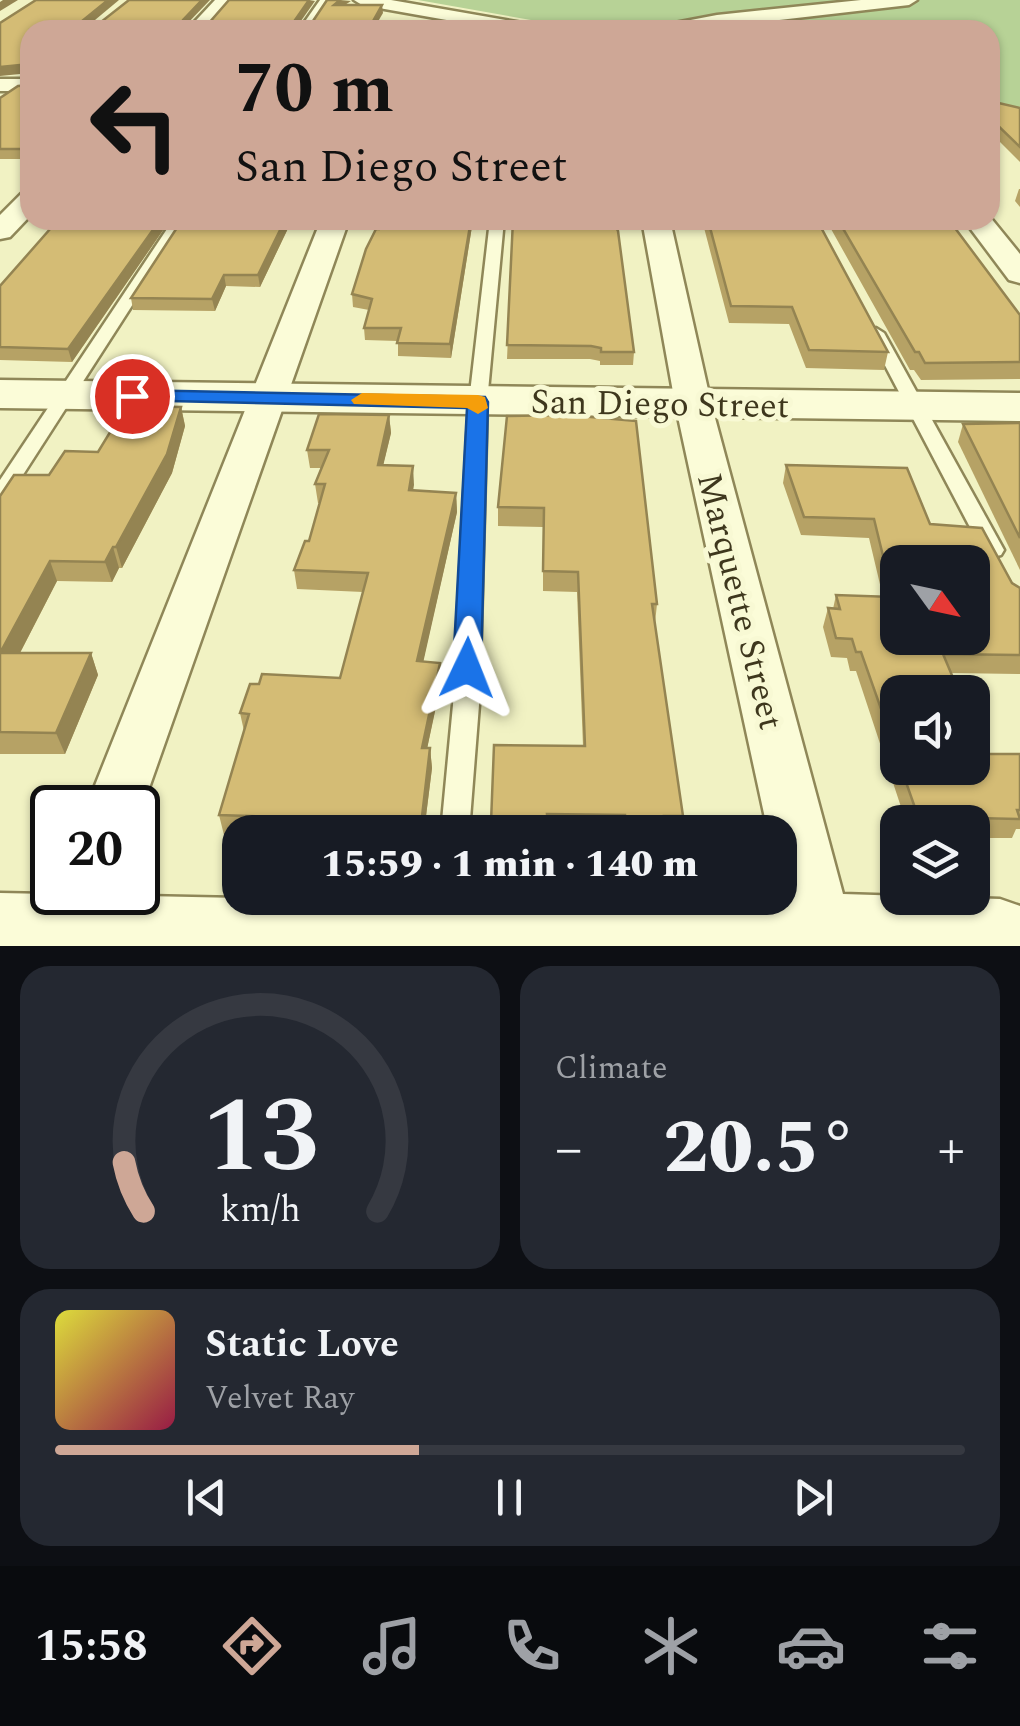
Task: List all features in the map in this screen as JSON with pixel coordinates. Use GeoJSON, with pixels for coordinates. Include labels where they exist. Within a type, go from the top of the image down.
{"type":"FeatureCollection","features":[{"type":"Feature","properties":{"kind":"street"},"geometry":{"type":"LineString","coordinates":[[205,20],[224,0]]}},
{"type":"Feature","properties":{"kind":"street"},"geometry":{"type":"LineString","coordinates":[[362,0],[474,20]]}},
{"type":"Feature","properties":{"kind":"street"},"geometry":{"type":"LineString","coordinates":[[717,20],[908,0]]}},
{"type":"Feature","properties":{"kind":"street"},"geometry":{"type":"LineString","coordinates":[[410,20],[414,9]]}},
{"type":"Feature","properties":{"kind":"street"},"geometry":{"type":"LineString","coordinates":[[0,232],[20,211]]}},
{"type":"Feature","properties":{"kind":"street"},"geometry":{"type":"LineString","coordinates":[[123,785],[330,230]]}},
{"type":"Feature","properties":{"kind":"street","name":"Marquette Street"},"geometry":{"type":"LineString","coordinates":[[658,230],[693,403],[819,922]]}},
{"type":"Feature","properties":{"kind":"street"},"geometry":{"type":"LineString","coordinates":[[986,230],[1020,274]]}},
{"type":"Feature","properties":{"kind":"street","name":"San Diego Street"},"geometry":{"type":"LineString","coordinates":[[0,394],[1020,408]]}},
{"type":"Feature","properties":{"kind":"street"},"geometry":{"type":"LineString","coordinates":[[160,908],[222,909]]}},
{"type":"Feature","properties":{"kind":"street"},"geometry":{"type":"LineString","coordinates":[[0,922],[36,915]]}},
{"type":"Feature","properties":{"kind":"street"},"geometry":{"type":"LineString","coordinates":[[559,915],[1013,929]]}},
{"type":"Feature","properties":{"kind":"lane"},"geometry":{"type":"LineString","coordinates":[[0,102],[20,83]]}},
{"type":"Feature","properties":{"kind":"lane"},"geometry":{"type":"LineString","coordinates":[[0,495],[173,230]]}},
{"type":"Feature","properties":{"kind":"lane"},"geometry":{"type":"LineString","coordinates":[[456,815],[466,706],[478,402],[495,230]]}},
{"type":"Feature","properties":{"kind":"lane"},"geometry":{"type":"LineString","coordinates":[[870,322],[1002,568]]}},
{"type":"Feature","properties":{"kind":"green space"},"geometry":{"type":"Polygon","coordinates":[[[418,0],[1020,0],[1020,117],[1000,114],[1000,20],[531,20],[418,0]]]}},
{"type":"Feature","properties":{"kind":"building"},"geometry":{"type":"Polygon","coordinates":[[[36,0],[108,0],[83,20],[20,20],[20,65],[0,67],[0,23],[36,0]]]}},
{"type":"Feature","properties":{"kind":"building"},"geometry":{"type":"Polygon","coordinates":[[[129,0],[202,0],[183,20],[104,20],[129,0]]]}},
{"type":"Feature","properties":{"kind":"building"},"geometry":{"type":"Polygon","coordinates":[[[229,0],[309,0],[295,20],[212,20],[229,0]]]}},
{"type":"Feature","properties":{"kind":"building"},"geometry":{"type":"Polygon","coordinates":[[[327,0],[340,0],[334,5],[382,5],[374,20],[314,20],[327,0]]]}},
{"type":"Feature","properties":{"kind":"building"},"geometry":{"type":"Polygon","coordinates":[[[18,86],[20,149],[0,149],[0,98],[18,86]]]}},
{"type":"Feature","properties":{"kind":"building"},"geometry":{"type":"Polygon","coordinates":[[[1000,103],[1020,108],[1020,147],[1000,128],[1000,103]]]}},
{"type":"Feature","properties":{"kind":"building"},"geometry":{"type":"Polygon","coordinates":[[[49,230],[153,230],[68,349],[0,347],[0,286],[49,230]]]}},
{"type":"Feature","properties":{"kind":"building"},"geometry":{"type":"Polygon","coordinates":[[[175,230],[280,230],[258,275],[224,275],[212,299],[131,298],[175,230]]]}},
{"type":"Feature","properties":{"kind":"building"},"geometry":{"type":"Polygon","coordinates":[[[376,230],[469,230],[450,344],[397,343],[401,328],[364,328],[372,299],[352,294],[376,230]]]}},
{"type":"Feature","properties":{"kind":"building"},"geometry":{"type":"Polygon","coordinates":[[[513,230],[618,230],[634,352],[601,352],[601,348],[591,346],[507,345],[513,230]]]}},
{"type":"Feature","properties":{"kind":"building"},"geometry":{"type":"Polygon","coordinates":[[[711,230],[822,230],[888,352],[809,350],[792,307],[731,306],[711,230]]]}},
{"type":"Feature","properties":{"kind":"building"},"geometry":{"type":"Polygon","coordinates":[[[844,230],[956,230],[1020,315],[1020,362],[925,363],[844,230]]]}},
{"type":"Feature","properties":{"kind":"building"},"geometry":{"type":"Polygon","coordinates":[[[126,406],[181,407],[167,454],[105,562],[50,561],[0,653],[0,496],[14,475],[49,475],[65,451],[98,452],[126,406]]]}},
{"type":"Feature","properties":{"kind":"building"},"geometry":{"type":"Polygon","coordinates":[[[319,414],[389,415],[378,465],[413,466],[409,490],[456,493],[417,661],[440,663],[422,748],[430,748],[422,815],[219,815],[249,714],[240,713],[250,684],[259,684],[262,674],[340,678],[368,573],[294,570],[305,541],[309,541],[325,484],[315,484],[329,450],[307,450],[319,414]]]}},
{"type":"Feature","properties":{"kind":"building"},"geometry":{"type":"Polygon","coordinates":[[[568,415],[636,421],[657,604],[652,604],[683,815],[491,815],[494,745],[585,746],[578,572],[543,571],[544,508],[498,507],[507,416],[568,415]]]}},
{"type":"Feature","properties":{"kind":"building"},"geometry":{"type":"Polygon","coordinates":[[[1020,423],[1020,538],[963,424],[1020,423]]]}},
{"type":"Feature","properties":{"kind":"building"},"geometry":{"type":"Polygon","coordinates":[[[786,465],[907,468],[930,524],[982,528],[1012,583],[1020,588],[1020,655],[990,655],[990,545],[880,545],[874,519],[804,517],[786,465]]]}},
{"type":"Feature","properties":{"kind":"building"},"geometry":{"type":"Polygon","coordinates":[[[836,595],[880,597],[880,655],[943,655],[952,675],[880,675],[880,706],[861,652],[856,652],[852,639],[836,638],[828,608],[840,609],[836,595]]]}},
{"type":"Feature","properties":{"kind":"building"},"geometry":{"type":"Polygon","coordinates":[[[0,653],[91,653],[56,733],[0,732],[0,653]]]}},
{"type":"Feature","properties":{"kind":"building"},"geometry":{"type":"Polygon","coordinates":[[[990,754],[1020,754],[1020,819],[990,818],[990,805],[914,805],[907,785],[990,785],[990,754]]]}},
{"type":"Feature","properties":{"kind":"slow traffic"},"geometry":{"type":"LineString","coordinates":[[362,400],[478,402],[478,408]]}},
{"type":"Feature","properties":{"kind":"route"},"geometry":{"type":"LineString","coordinates":[[132,396],[478,402],[467,668]]}}]}
